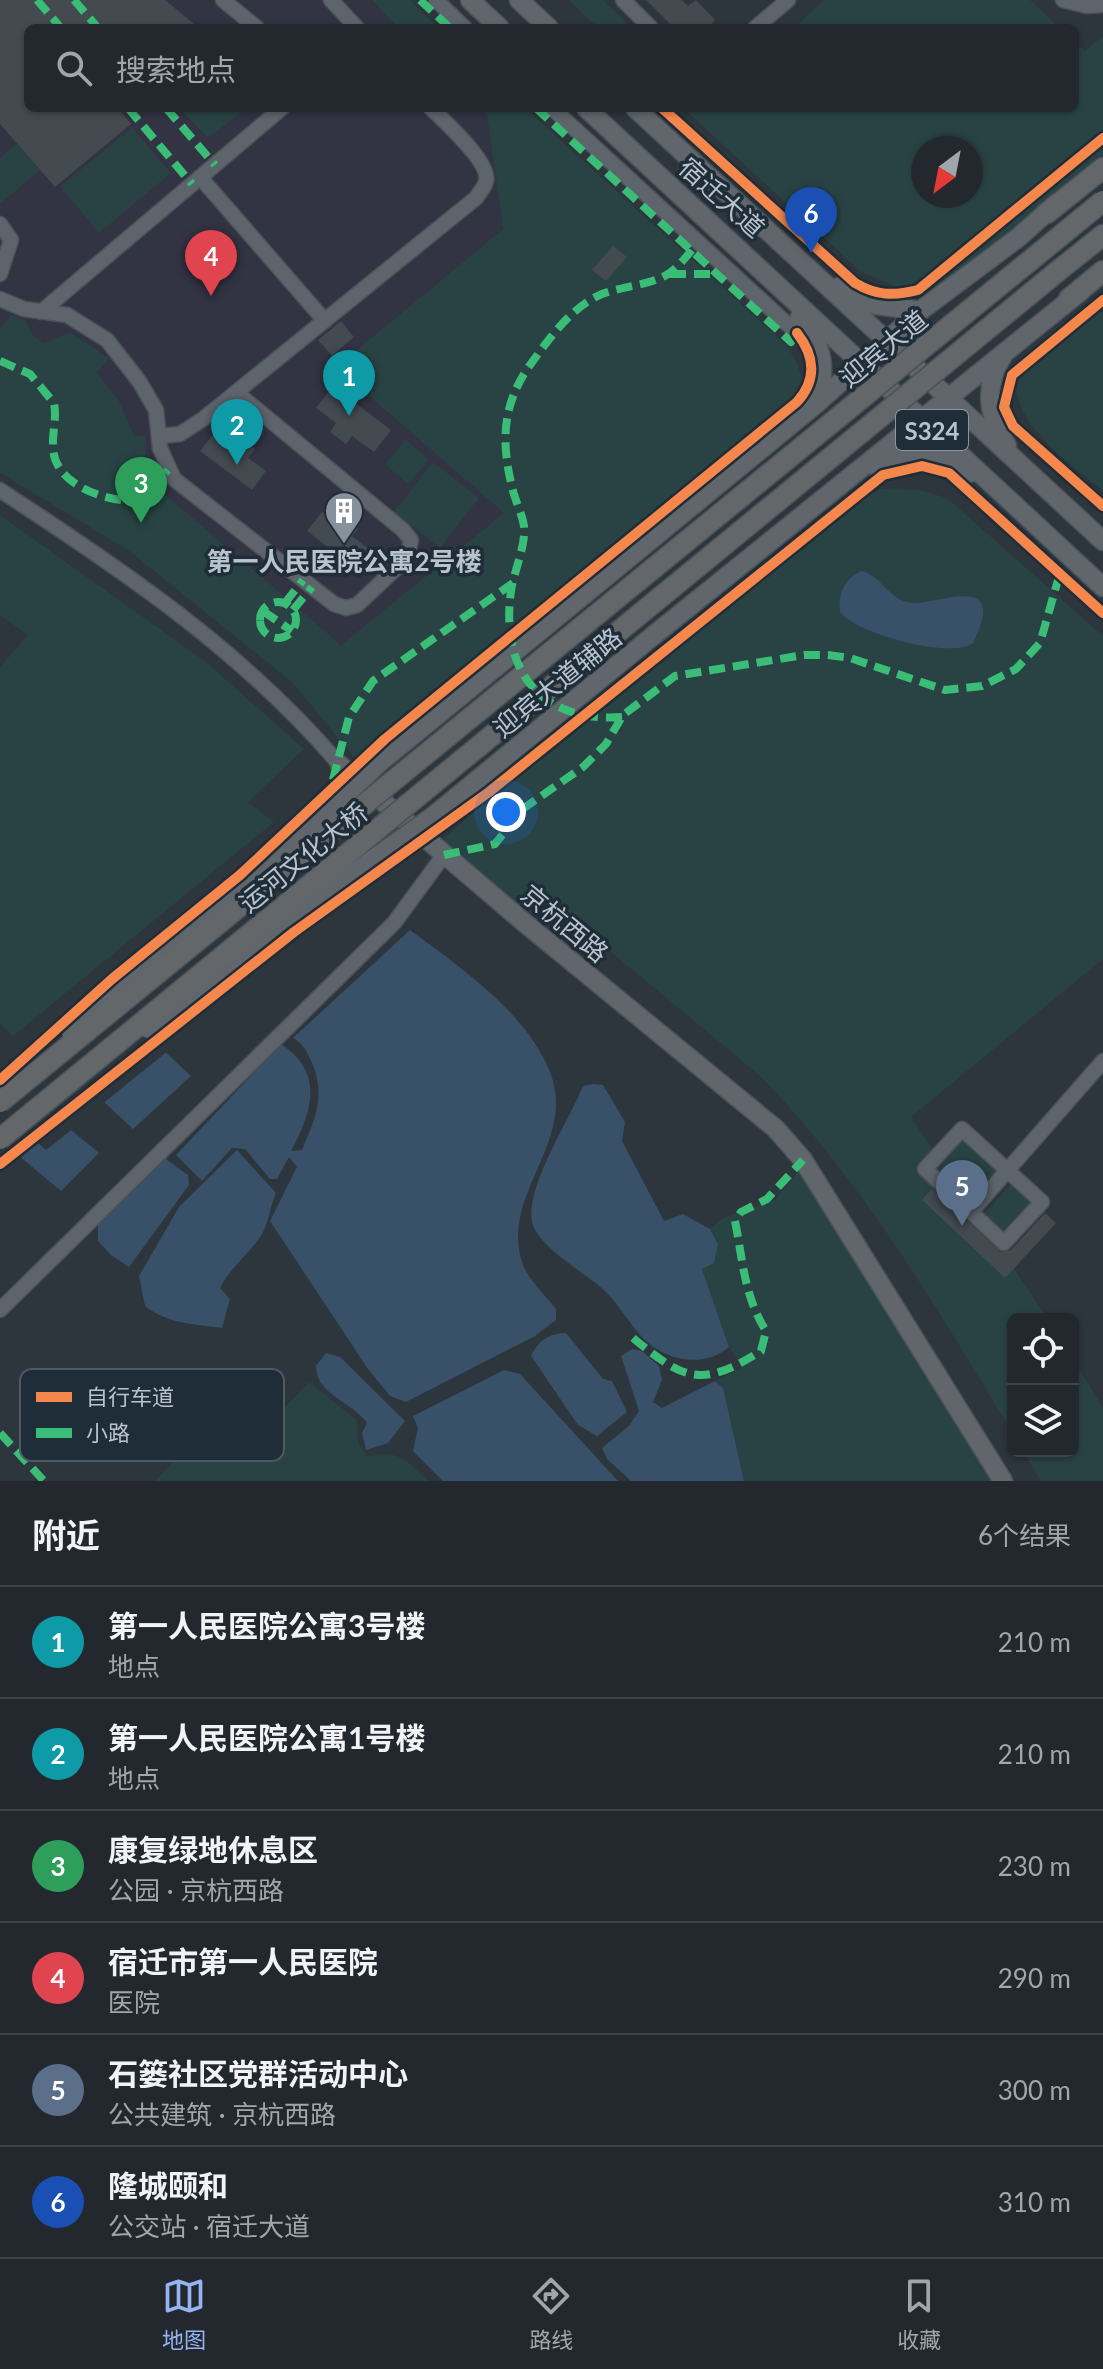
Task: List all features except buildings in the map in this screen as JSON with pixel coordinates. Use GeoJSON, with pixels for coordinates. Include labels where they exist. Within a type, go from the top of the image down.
{"type":"FeatureCollection","features":[{"type":"Feature","properties":{"kind":"highway"},"geometry":{"type":"LineString","coordinates":[[1047,213],[1103,168]]}},
{"type":"Feature","properties":{"kind":"highway","name":"迎宾大道"},"geometry":{"type":"LineString","coordinates":[[621,596],[1103,201]]}},
{"type":"Feature","properties":{"kind":"highway","name":"迎宾大道"},"geometry":{"type":"LineString","coordinates":[[639,616],[1103,235]]}},
{"type":"Feature","properties":{"kind":"highway"},"geometry":{"type":"LineString","coordinates":[[1069,299],[1103,274]]}},
{"type":"Feature","properties":{"kind":"highway","name":"运河文化大桥"},"geometry":{"type":"LineString","coordinates":[[5,1098],[621,596]]}},
{"type":"Feature","properties":{"kind":"highway","name":"运河文化大桥"},"geometry":{"type":"LineString","coordinates":[[0,1139],[639,616]]}},
{"type":"Feature","properties":{"kind":"main road"},"geometry":{"type":"LineString","coordinates":[[470,0],[496,24]]}},
{"type":"Feature","properties":{"kind":"main road"},"geometry":{"type":"LineString","coordinates":[[529,3],[546,24]]}},
{"type":"Feature","properties":{"kind":"main road","name":"宿迁大道"},"geometry":{"type":"LineString","coordinates":[[590,112],[1103,587]]}},
{"type":"Feature","properties":{"kind":"main road","name":"宿迁大道"},"geometry":{"type":"LineString","coordinates":[[639,112],[1103,541]]}},
{"type":"Feature","properties":{"kind":"main road","name":"迎宾大道辅路"},"geometry":{"type":"LineString","coordinates":[[5,1098],[34,1065],[263,874],[379,763],[816,404],[920,311],[1047,213],[1103,155]]}},
{"type":"Feature","properties":{"kind":"main road"},"geometry":{"type":"LineString","coordinates":[[786,247],[849,294],[870,304],[920,311]]}},
{"type":"Feature","properties":{"kind":"main road"},"geometry":{"type":"LineString","coordinates":[[764,271],[814,334],[822,354],[825,375],[816,404]]}},
{"type":"Feature","properties":{"kind":"main road","name":"迎宾大道辅路"},"geometry":{"type":"LineString","coordinates":[[33,1113],[87,1077],[277,927],[432,817],[1069,299]]}},
{"type":"Feature","properties":{"kind":"main road"},"geometry":{"type":"LineString","coordinates":[[1006,350],[993,377],[989,408],[995,425],[1031,477]]}},
{"type":"Feature","properties":{"kind":"main road"},"geometry":{"type":"LineString","coordinates":[[855,473],[899,456],[921,456],[963,468],[1000,494]]}},
{"type":"Feature","properties":{"kind":"main road","name":"京杭西路"},"geometry":{"type":"LineString","coordinates":[[340,765],[444,855],[776,1129],[803,1160],[1003,1481]]}},
{"type":"Feature","properties":{"kind":"street"},"geometry":{"type":"LineString","coordinates":[[223,0],[252,24]]}},
{"type":"Feature","properties":{"kind":"street"},"geometry":{"type":"LineString","coordinates":[[331,0],[353,24]]}},
{"type":"Feature","properties":{"kind":"street"},"geometry":{"type":"LineString","coordinates":[[436,0],[461,24]]}},
{"type":"Feature","properties":{"kind":"street"},"geometry":{"type":"LineString","coordinates":[[623,0],[647,24]]}},
{"type":"Feature","properties":{"kind":"street"},"geometry":{"type":"LineString","coordinates":[[760,24],[788,0]]}},
{"type":"Feature","properties":{"kind":"street"},"geometry":{"type":"LineString","coordinates":[[1063,0],[1087,6],[1103,5]]}},
{"type":"Feature","properties":{"kind":"street"},"geometry":{"type":"LineString","coordinates":[[41,312],[277,112]]}},
{"type":"Feature","properties":{"kind":"street"},"geometry":{"type":"LineString","coordinates":[[159,436],[187,430],[237,393],[476,198],[484,187],[486,173],[478,158],[435,112]]}},
{"type":"Feature","properties":{"kind":"street"},"geometry":{"type":"LineString","coordinates":[[556,112],[797,333]]}},
{"type":"Feature","properties":{"kind":"street"},"geometry":{"type":"LineString","coordinates":[[200,177],[325,321]]}},
{"type":"Feature","properties":{"kind":"street"},"geometry":{"type":"LineString","coordinates":[[0,224],[11,240],[0,274]]}},
{"type":"Feature","properties":{"kind":"street"},"geometry":{"type":"LineString","coordinates":[[0,299],[41,312],[67,315],[107,340],[139,381],[156,410],[166,467],[174,479],[334,604],[346,608],[357,605],[407,558],[411,540],[403,530],[243,402],[237,393]]}},
{"type":"Feature","properties":{"kind":"street","name":"京杭西路"},"geometry":{"type":"LineString","coordinates":[[0,490],[142,584],[238,660],[299,717],[340,765]]}},
{"type":"Feature","properties":{"kind":"street"},"geometry":{"type":"LineString","coordinates":[[0,1310],[394,923],[430,868],[444,855]]}},
{"type":"Feature","properties":{"kind":"street"},"geometry":{"type":"LineString","coordinates":[[971,1212],[1103,1061]]}},
{"type":"Feature","properties":{"kind":"street"},"geometry":{"type":"LineString","coordinates":[[962,1129],[1009,1172],[1042,1202],[1004,1243],[925,1169],[962,1129]]}},
{"type":"Feature","properties":{"kind":"shaded area"},"geometry":{"type":"Polygon","coordinates":[[[0,0],[372,0],[394,24],[24,24],[24,112],[484,112],[487,115],[503,229],[340,364],[346,377],[505,513],[294,683],[128,550],[0,473],[0,0]]]}},
{"type":"Feature","properties":{"kind":"shaded area"},"geometry":{"type":"Polygon","coordinates":[[[862,571],[897,598],[912,603],[966,596],[977,599],[982,606],[982,620],[973,643],[962,647],[925,646],[883,636],[849,620],[840,612],[841,593],[847,582],[862,571]]]}},
{"type":"Feature","properties":{"kind":"shaded area"},"geometry":{"type":"Polygon","coordinates":[[[410,930],[509,1011],[539,1050],[550,1072],[556,1098],[554,1122],[528,1192],[518,1239],[523,1265],[556,1309],[556,1320],[535,1336],[406,1402],[390,1396],[368,1369],[270,1221],[297,1167],[289,1157],[277,1179],[270,1179],[245,1149],[232,1148],[202,1181],[176,1155],[281,1044],[295,1055],[309,1080],[309,1108],[291,1151],[302,1150],[315,1118],[318,1086],[307,1052],[293,1038],[410,930]]]}},
{"type":"Feature","properties":{"kind":"shaded area"},"geometry":{"type":"Polygon","coordinates":[[[161,1048],[191,1076],[133,1129],[62,1063],[161,1048]]]}},
{"type":"Feature","properties":{"kind":"shaded area"},"geometry":{"type":"Polygon","coordinates":[[[603,1085],[625,1122],[622,1141],[664,1221],[683,1214],[710,1229],[718,1244],[714,1263],[702,1269],[729,1347],[719,1354],[696,1360],[684,1359],[650,1345],[605,1291],[551,1248],[536,1231],[532,1222],[532,1207],[542,1172],[583,1086],[603,1085]]]}},
{"type":"Feature","properties":{"kind":"shaded area"},"geometry":{"type":"Polygon","coordinates":[[[19,1087],[99,1153],[61,1191],[0,1140],[19,1087]]]}},
{"type":"Feature","properties":{"kind":"shaded area"},"geometry":{"type":"Polygon","coordinates":[[[237,1150],[276,1193],[261,1236],[220,1288],[230,1299],[222,1328],[182,1322],[154,1312],[145,1306],[139,1276],[179,1207],[237,1150]]]}},
{"type":"Feature","properties":{"kind":"shaded area"},"geometry":{"type":"Polygon","coordinates":[[[163,1157],[188,1175],[189,1185],[129,1267],[98,1241],[98,1221],[163,1157]]]}},
{"type":"Feature","properties":{"kind":"shaded area"},"geometry":{"type":"Polygon","coordinates":[[[566,1333],[603,1379],[612,1381],[627,1412],[597,1436],[578,1425],[531,1356],[545,1339],[566,1333]]]}},
{"type":"Feature","properties":{"kind":"shaded area"},"geometry":{"type":"Polygon","coordinates":[[[632,1349],[642,1351],[659,1366],[662,1380],[653,1402],[662,1408],[715,1381],[723,1388],[744,1481],[631,1481],[607,1459],[602,1448],[629,1426],[639,1411],[621,1356],[632,1349]]]}},
{"type":"Feature","properties":{"kind":"shaded area"},"geometry":{"type":"Polygon","coordinates":[[[326,1353],[340,1357],[405,1421],[388,1443],[366,1450],[362,1433],[367,1423],[328,1391],[318,1376],[316,1366],[326,1353]]]}},
{"type":"Feature","properties":{"kind":"shaded area"},"geometry":{"type":"Polygon","coordinates":[[[504,1370],[520,1374],[618,1481],[443,1481],[413,1451],[418,1428],[413,1416],[504,1370]]]}},
{"type":"Feature","properties":{"kind":"green space"},"geometry":{"type":"Polygon","coordinates":[[[372,0],[410,0],[434,24],[394,24],[372,0]]]}},
{"type":"Feature","properties":{"kind":"green space"},"geometry":{"type":"Polygon","coordinates":[[[569,0],[603,0],[628,24],[594,24],[569,0]]]}},
{"type":"Feature","properties":{"kind":"green space"},"geometry":{"type":"Polygon","coordinates":[[[824,0],[1030,0],[1056,24],[798,24],[824,0]]]}},
{"type":"Feature","properties":{"kind":"green space"},"geometry":{"type":"Polygon","coordinates":[[[1103,36],[1103,162],[939,287],[902,289],[861,272],[687,112],[1079,112],[1079,46],[1085,51],[1103,36]]]}},
{"type":"Feature","properties":{"kind":"green space"},"geometry":{"type":"Polygon","coordinates":[[[183,112],[242,112],[208,138],[183,112]]]}},
{"type":"Feature","properties":{"kind":"green space"},"geometry":{"type":"Polygon","coordinates":[[[484,112],[529,112],[785,344],[796,360],[809,399],[367,773],[293,683],[128,550],[0,473],[0,329],[11,315],[26,321],[33,335],[43,343],[70,332],[109,358],[97,373],[119,401],[134,436],[146,436],[145,471],[168,497],[341,645],[504,513],[346,376],[340,364],[503,229],[487,115],[484,112]]]}},
{"type":"Feature","properties":{"kind":"green space"},"geometry":{"type":"Polygon","coordinates":[[[132,128],[171,173],[99,233],[60,186],[132,128]]]}},
{"type":"Feature","properties":{"kind":"green space"},"geometry":{"type":"Polygon","coordinates":[[[17,144],[40,170],[0,204],[0,158],[17,144]]]}},
{"type":"Feature","properties":{"kind":"green space"},"geometry":{"type":"Polygon","coordinates":[[[1103,292],[1103,491],[1037,432],[1017,395],[1017,375],[1033,348],[1103,292]]]}},
{"type":"Feature","properties":{"kind":"green space"},"geometry":{"type":"Polygon","coordinates":[[[406,440],[429,460],[408,484],[385,464],[406,440]]]}},
{"type":"Feature","properties":{"kind":"green space"},"geometry":{"type":"Polygon","coordinates":[[[433,462],[479,498],[440,548],[394,512],[433,462]]]}},
{"type":"Feature","properties":{"kind":"green space"},"geometry":{"type":"Polygon","coordinates":[[[882,489],[920,490],[947,498],[1103,636],[1103,959],[911,1117],[938,1158],[961,1136],[999,1171],[968,1201],[1044,1313],[1007,1313],[1007,1424],[927,1293],[864,1201],[796,1115],[759,1075],[539,892],[526,905],[515,905],[450,848],[444,838],[663,648],[861,498],[882,489]]]}},
{"type":"Feature","properties":{"kind":"green space"},"geometry":{"type":"Polygon","coordinates":[[[0,515],[206,662],[304,749],[248,802],[274,822],[13,1036],[0,1024],[0,667],[28,635],[0,615],[0,515]]]}},
{"type":"Feature","properties":{"kind":"green space"},"geometry":{"type":"Polygon","coordinates":[[[800,1169],[996,1481],[744,1481],[723,1388],[715,1381],[742,1368],[729,1347],[702,1269],[714,1263],[718,1244],[710,1229],[723,1218],[775,1200],[800,1169]]]}},
{"type":"Feature","properties":{"kind":"green space"},"geometry":{"type":"Polygon","coordinates":[[[1012,1183],[1032,1203],[1005,1233],[984,1214],[1012,1183]]]}},
{"type":"Feature","properties":{"kind":"green space"},"geometry":{"type":"Polygon","coordinates":[[[1079,1369],[1103,1408],[1103,1481],[1041,1481],[1027,1457],[1079,1457],[1079,1369]]]}},
{"type":"Feature","properties":{"kind":"green space"},"geometry":{"type":"Polygon","coordinates":[[[309,1382],[357,1420],[358,1443],[367,1456],[395,1455],[428,1481],[155,1481],[174,1461],[284,1461],[284,1408],[309,1382]]]}},
{"type":"Feature","properties":{"kind":"pier"},"geometry":{"type":"Polygon","coordinates":[[[131,1009],[169,1050],[101,1105],[59,1066],[59,1060],[131,1009]]]}},
{"type":"Feature","properties":{"kind":"pier"},"geometry":{"type":"Polygon","coordinates":[[[22,1084],[75,1127],[46,1150],[38,1143],[17,1160],[0,1145],[0,1102],[22,1084]]]}},
{"type":"Feature","properties":{"kind":"marked path"},"geometry":{"type":"LineString","coordinates":[[37,0],[58,24]]}},
{"type":"Feature","properties":{"kind":"marked path"},"geometry":{"type":"LineString","coordinates":[[74,0],[95,24]]}},
{"type":"Feature","properties":{"kind":"marked path"},"geometry":{"type":"LineString","coordinates":[[420,0],[446,24]]}},
{"type":"Feature","properties":{"kind":"marked path"},"geometry":{"type":"LineString","coordinates":[[131,112],[192,184]]}},
{"type":"Feature","properties":{"kind":"marked path"},"geometry":{"type":"LineString","coordinates":[[169,112],[215,165]]}},
{"type":"Feature","properties":{"kind":"marked path"},"geometry":{"type":"LineString","coordinates":[[540,112],[791,342],[797,333]]}},
{"type":"Feature","properties":{"kind":"marked path"},"geometry":{"type":"LineString","coordinates":[[622,717],[593,717],[568,711],[531,686],[519,667],[509,619],[511,591],[524,526],[509,474],[506,426],[520,380],[571,315],[602,294],[664,276],[692,250]]}},
{"type":"Feature","properties":{"kind":"marked path"},"geometry":{"type":"LineString","coordinates":[[670,274],[718,274]]}},
{"type":"Feature","properties":{"kind":"marked path"},"geometry":{"type":"LineString","coordinates":[[0,361],[30,374],[54,403],[53,448],[56,461],[73,482],[98,495],[138,501],[168,470]]}},
{"type":"Feature","properties":{"kind":"marked path"},"geometry":{"type":"LineString","coordinates":[[285,603],[303,580]]}},
{"type":"Feature","properties":{"kind":"marked path"},"geometry":{"type":"LineString","coordinates":[[444,855],[495,844],[524,808],[583,767],[606,744],[623,715],[675,676],[804,655],[828,655],[850,658],[945,690],[982,686],[1016,669],[1040,643],[1058,580]]}},
{"type":"Feature","properties":{"kind":"marked path"},"geometry":{"type":"LineString","coordinates":[[333,780],[349,717],[373,681],[513,583]]}},
{"type":"Feature","properties":{"kind":"marked path"},"geometry":{"type":"LineString","coordinates":[[293,610],[312,587]]}},
{"type":"Feature","properties":{"kind":"marked path"},"geometry":{"type":"LineString","coordinates":[[278,602],[290,608],[296,620],[290,632],[278,638],[266,632],[260,620],[266,608],[278,602]]}},
{"type":"Feature","properties":{"kind":"marked path"},"geometry":{"type":"LineString","coordinates":[[263,611],[292,631]]}},
{"type":"Feature","properties":{"kind":"marked path"},"geometry":{"type":"LineString","coordinates":[[633,1338],[667,1363],[694,1374],[723,1371],[761,1351],[766,1331],[749,1291],[735,1221],[741,1212],[767,1199],[803,1160]]}},
{"type":"Feature","properties":{"kind":"marked path"},"geometry":{"type":"LineString","coordinates":[[0,1433],[20,1455]]}},
{"type":"Feature","properties":{"kind":"marked path"},"geometry":{"type":"LineString","coordinates":[[26,1461],[44,1481]]}},
{"type":"Feature","properties":{"kind":"cycle path"},"geometry":{"type":"LineString","coordinates":[[666,112],[855,283],[886,294],[918,290],[1103,138]]}},
{"type":"Feature","properties":{"kind":"cycle path"},"geometry":{"type":"LineString","coordinates":[[1103,300],[1012,375],[1004,407],[1013,426],[1103,506]]}},
{"type":"Feature","properties":{"kind":"cycle path"},"geometry":{"type":"LineString","coordinates":[[0,1080],[112,979],[240,875],[385,739],[797,402],[811,377],[810,359],[797,333]]}},
{"type":"Feature","properties":{"kind":"cycle path"},"geometry":{"type":"LineString","coordinates":[[0,1164],[294,932],[489,792],[883,475],[922,466],[949,473],[1103,613]]}},
{"type":"Feature","properties":{"kind":"place","name":"隆城颐和"},"geometry":{"type":"Point","coordinates":[811,253]}},
{"type":"Feature","properties":{"kind":"place","name":"宿迁市第一人民医院"},"geometry":{"type":"Point","coordinates":[211,296]}},
{"type":"Feature","properties":{"kind":"place","name":"第一人民医院公寓3号楼"},"geometry":{"type":"Point","coordinates":[349,416]}},
{"type":"Feature","properties":{"kind":"place","name":"第一人民医院公寓1号楼"},"geometry":{"type":"Point","coordinates":[237,465]}},
{"type":"Feature","properties":{"kind":"place","name":"康复绿地休息区"},"geometry":{"type":"Point","coordinates":[141,523]}},
{"type":"Feature","properties":{"kind":"place","name":"第一人民医院公寓2号楼"},"geometry":{"type":"Point","coordinates":[344,545]}},
{"type":"Feature","properties":{"kind":"place","name":"石篓社区党群活动中心"},"geometry":{"type":"Point","coordinates":[962,1226]}}]}
